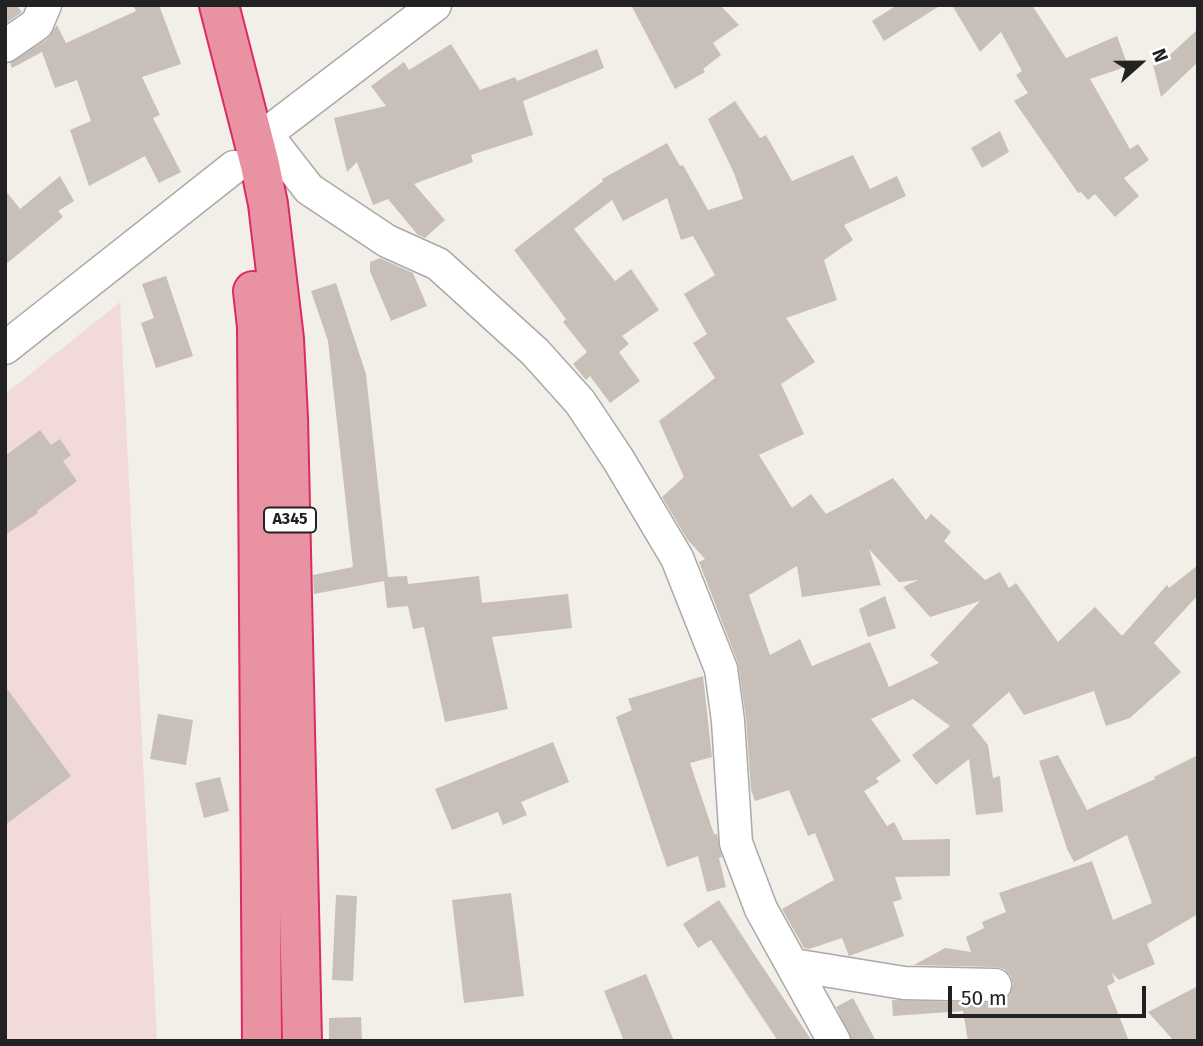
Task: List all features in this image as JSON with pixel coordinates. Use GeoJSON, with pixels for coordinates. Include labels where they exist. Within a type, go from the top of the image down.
{"type":"FeatureCollection","features":[{"type":"Feature","properties":{"kind":"highway","name":"A345"},"geometry":{"type":"LineString","coordinates":[[194,5],[251,146],[246,235],[257,327],[262,1041]]}},
{"type":"Feature","properties":{"kind":"highway","name":"A345"},"geometry":{"type":"LineString","coordinates":[[219,5],[251,146],[268,204],[284,339],[302,1041]]}},
{"type":"Feature","properties":{"kind":"street"},"geometry":{"type":"LineString","coordinates":[[5,46],[37,24],[45,5]]}},
{"type":"Feature","properties":{"kind":"street"},"geometry":{"type":"LineString","coordinates":[[5,348],[251,146],[435,5]]}},
{"type":"Feature","properties":{"kind":"street"},"geometry":{"type":"LineString","coordinates":[[251,146],[309,190],[387,241],[438,264],[535,352],[580,401],[618,459],[677,558],[722,669],[736,843],[761,909],[834,1041]]}},
{"type":"Feature","properties":{"kind":"street"},"geometry":{"type":"LineString","coordinates":[[793,965],[904,983],[995,985]]}},
{"type":"Feature","properties":{"kind":"shaded area"},"geometry":{"type":"Polygon","coordinates":[[[120,302],[157,1041],[5,1041],[5,394],[120,302]]]}},
{"type":"Feature","properties":{"kind":"building"},"geometry":{"type":"Polygon","coordinates":[[[5,5],[16,5],[22,12],[5,24],[5,5]]]}},
{"type":"Feature","properties":{"kind":"building"},"geometry":{"type":"Polygon","coordinates":[[[133,5],[159,5],[181,64],[142,77],[160,115],[153,118],[181,172],[159,183],[145,156],[89,186],[70,130],[91,121],[77,80],[55,88],[42,52],[12,68],[10,63],[47,39],[57,25],[66,43],[136,11],[133,5]]]}},
{"type":"Feature","properties":{"kind":"building"},"geometry":{"type":"Polygon","coordinates":[[[631,5],[720,5],[739,25],[713,43],[721,55],[703,69],[705,72],[675,89],[631,5]]]}},
{"type":"Feature","properties":{"kind":"building"},"geometry":{"type":"Polygon","coordinates":[[[897,5],[941,5],[884,41],[872,21],[897,5]]]}},
{"type":"Feature","properties":{"kind":"building"},"geometry":{"type":"Polygon","coordinates":[[[952,5],[1032,5],[1066,58],[1117,36],[1128,66],[1090,79],[1130,149],[1138,144],[1149,160],[1124,178],[1139,196],[1115,217],[1095,194],[1088,200],[1081,192],[1078,193],[1014,101],[1028,93],[1016,75],[1022,71],[1001,32],[980,52],[952,5]]]}},
{"type":"Feature","properties":{"kind":"building"},"geometry":{"type":"Polygon","coordinates":[[[1198,29],[1198,62],[1161,97],[1153,65],[1161,63],[1198,29]]]}},
{"type":"Feature","properties":{"kind":"building"},"geometry":{"type":"Polygon","coordinates":[[[451,44],[480,90],[515,77],[517,81],[597,49],[604,68],[523,101],[533,135],[471,155],[473,162],[414,184],[445,220],[425,238],[417,234],[388,199],[373,205],[357,162],[347,172],[334,118],[386,106],[371,86],[404,62],[409,70],[451,44]]]}},
{"type":"Feature","properties":{"kind":"building"},"geometry":{"type":"Polygon","coordinates":[[[735,101],[760,138],[766,135],[792,181],[853,155],[870,189],[897,176],[906,196],[844,225],[853,240],[824,260],[837,300],[786,318],[815,362],[781,384],[804,434],[759,455],[792,508],[811,494],[826,514],[893,478],[926,520],[931,514],[951,532],[944,541],[985,580],[1000,572],[1009,588],[1016,583],[1058,642],[1095,607],[1122,636],[1167,585],[1169,588],[1198,565],[1198,595],[1154,643],[1181,672],[1130,718],[1106,726],[1094,691],[1024,715],[1009,692],[972,725],[988,745],[993,778],[1000,776],[1003,812],[976,815],[969,759],[936,785],[912,755],[950,726],[913,699],[871,719],[901,761],[876,778],[879,782],[864,791],[887,826],[894,822],[903,840],[950,839],[950,876],[895,877],[902,899],[893,902],[904,936],[849,956],[842,938],[809,949],[804,948],[782,909],[834,880],[815,833],[808,836],[789,790],[755,801],[751,790],[746,719],[738,663],[699,562],[705,559],[687,539],[662,497],[684,477],[659,421],[715,378],[693,343],[707,334],[684,294],[715,275],[693,236],[681,240],[667,198],[623,221],[612,200],[574,229],[615,281],[631,269],[659,310],[622,336],[629,344],[619,352],[640,381],[610,403],[590,376],[586,380],[573,364],[587,352],[563,322],[566,319],[514,250],[603,181],[602,179],[667,143],[680,166],[683,165],[708,210],[743,199],[734,173],[708,119],[735,101]],[[869,549],[881,585],[802,597],[797,566],[749,595],[770,655],[800,639],[812,666],[870,642],[889,687],[939,663],[930,655],[980,601],[930,617],[903,587],[918,580],[899,582],[869,549]]]}},
{"type":"Feature","properties":{"kind":"building"},"geometry":{"type":"Polygon","coordinates":[[[1000,131],[1009,152],[982,168],[971,148],[1000,131]]]}},
{"type":"Feature","properties":{"kind":"building"},"geometry":{"type":"Polygon","coordinates":[[[60,176],[74,201],[58,211],[63,217],[5,265],[5,190],[20,209],[60,176]]]}},
{"type":"Feature","properties":{"kind":"building"},"geometry":{"type":"Polygon","coordinates":[[[380,258],[413,273],[427,306],[391,321],[370,271],[370,262],[380,258]]]}},
{"type":"Feature","properties":{"kind":"building"},"geometry":{"type":"Polygon","coordinates":[[[166,276],[193,356],[156,368],[141,323],[154,318],[142,284],[166,276]]]}},
{"type":"Feature","properties":{"kind":"building"},"geometry":{"type":"Polygon","coordinates":[[[336,283],[366,374],[388,577],[407,576],[408,584],[479,576],[482,603],[568,594],[572,628],[492,637],[508,709],[445,722],[424,627],[413,629],[408,606],[387,608],[384,581],[314,594],[313,575],[353,567],[328,341],[311,291],[336,283]]]}},
{"type":"Feature","properties":{"kind":"building"},"geometry":{"type":"Polygon","coordinates":[[[40,430],[51,445],[60,439],[71,455],[63,461],[77,481],[37,511],[38,513],[5,535],[5,456],[40,430]]]}},
{"type":"Feature","properties":{"kind":"building"},"geometry":{"type":"Polygon","coordinates":[[[885,596],[896,628],[868,637],[859,609],[885,596]]]}},
{"type":"Feature","properties":{"kind":"building"},"geometry":{"type":"Polygon","coordinates":[[[703,676],[712,757],[690,763],[714,834],[717,834],[726,887],[707,892],[698,856],[667,867],[616,717],[632,710],[628,699],[703,676]]]}},
{"type":"Feature","properties":{"kind":"building"},"geometry":{"type":"Polygon","coordinates":[[[5,686],[71,776],[5,825],[5,686]]]}},
{"type":"Feature","properties":{"kind":"building"},"geometry":{"type":"Polygon","coordinates":[[[158,714],[193,720],[186,765],[150,759],[158,714]]]}},
{"type":"Feature","properties":{"kind":"building"},"geometry":{"type":"Polygon","coordinates":[[[553,742],[569,782],[521,802],[527,815],[503,825],[498,812],[452,830],[435,789],[553,742]]]}},
{"type":"Feature","properties":{"kind":"building"},"geometry":{"type":"Polygon","coordinates":[[[1058,755],[1087,810],[1155,779],[1154,777],[1198,755],[1198,914],[1147,944],[1155,964],[1119,980],[1112,973],[1115,982],[1107,986],[1129,1041],[968,1041],[963,1011],[893,1016],[892,1000],[995,1003],[1010,995],[1013,985],[1011,976],[1004,969],[914,965],[945,948],[971,952],[966,937],[984,928],[982,922],[1006,912],[999,893],[1092,861],[1113,920],[1152,903],[1127,835],[1074,862],[1067,849],[1039,761],[1058,755]]]}},
{"type":"Feature","properties":{"kind":"building"},"geometry":{"type":"Polygon","coordinates":[[[220,777],[229,811],[204,818],[195,783],[220,777]]]}},
{"type":"Feature","properties":{"kind":"building"},"geometry":{"type":"Polygon","coordinates":[[[511,893],[524,996],[464,1003],[452,900],[511,893]]]}},
{"type":"Feature","properties":{"kind":"building"},"geometry":{"type":"Polygon","coordinates":[[[336,895],[357,896],[353,981],[332,980],[336,895]]]}},
{"type":"Feature","properties":{"kind":"building"},"geometry":{"type":"Polygon","coordinates":[[[719,900],[812,1041],[778,1041],[711,940],[698,948],[683,924],[719,900]]]}},
{"type":"Feature","properties":{"kind":"building"},"geometry":{"type":"Polygon","coordinates":[[[646,974],[674,1041],[624,1041],[604,991],[646,974]]]}},
{"type":"Feature","properties":{"kind":"building"},"geometry":{"type":"Polygon","coordinates":[[[1198,986],[1198,1041],[1174,1041],[1148,1012],[1198,986]]]}},
{"type":"Feature","properties":{"kind":"building"},"geometry":{"type":"Polygon","coordinates":[[[853,998],[876,1041],[852,1041],[836,1007],[853,998]]]}},
{"type":"Feature","properties":{"kind":"building"},"geometry":{"type":"Polygon","coordinates":[[[361,1017],[362,1041],[329,1041],[329,1018],[361,1017]]]}}]}
